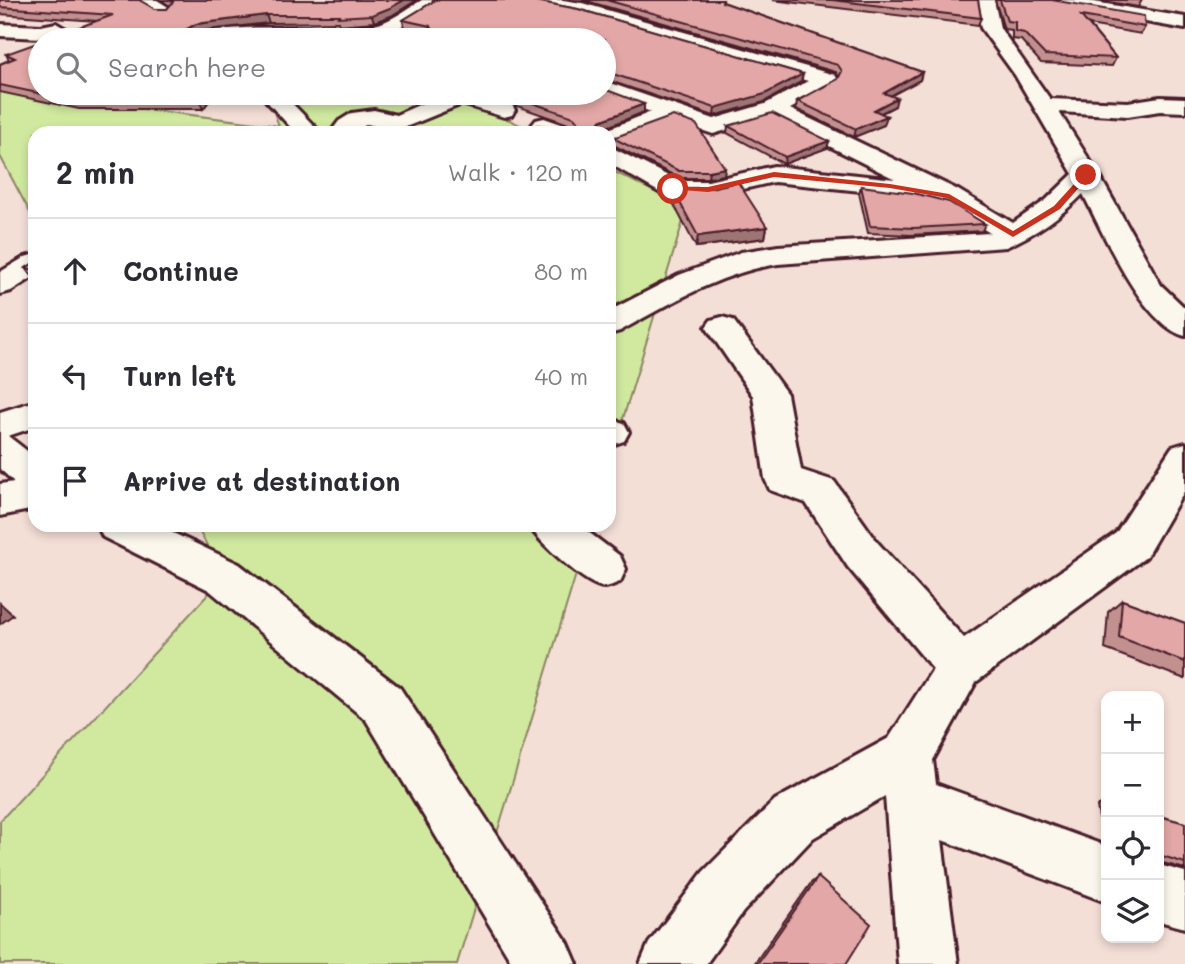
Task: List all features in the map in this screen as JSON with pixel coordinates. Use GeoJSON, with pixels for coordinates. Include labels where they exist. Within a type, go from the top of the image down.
{"type":"FeatureCollection","features":[{"type":"Feature","properties":{"kind":"street"},"geometry":{"type":"LineString","coordinates":[[143,0],[164,9]]}},
{"type":"Feature","properties":{"kind":"street"},"geometry":{"type":"LineString","coordinates":[[384,28],[435,0]]}},
{"type":"Feature","properties":{"kind":"street"},"geometry":{"type":"LineString","coordinates":[[534,0],[582,9],[827,80],[774,109],[713,127],[616,91]]}},
{"type":"Feature","properties":{"kind":"street"},"geometry":{"type":"LineString","coordinates":[[985,0],[990,28],[1045,105],[1149,289],[1185,326]]}},
{"type":"Feature","properties":{"kind":"street"},"geometry":{"type":"LineString","coordinates":[[1050,0],[1185,23]]}},
{"type":"Feature","properties":{"kind":"street"},"geometry":{"type":"LineString","coordinates":[[1161,18],[1185,18]]}},
{"type":"Feature","properties":{"kind":"street"},"geometry":{"type":"LineString","coordinates":[[0,30],[28,31]]}},
{"type":"Feature","properties":{"kind":"street"},"geometry":{"type":"LineString","coordinates":[[10,52],[28,42]]}},
{"type":"Feature","properties":{"kind":"street"},"geometry":{"type":"LineString","coordinates":[[1045,105],[1128,108],[1160,104],[1185,105]]}},
{"type":"Feature","properties":{"kind":"street"},"geometry":{"type":"LineString","coordinates":[[282,105],[302,126]]}},
{"type":"Feature","properties":{"kind":"street"},"geometry":{"type":"LineString","coordinates":[[347,126],[366,116],[376,115],[396,124],[435,105]]}},
{"type":"Feature","properties":{"kind":"street"},"geometry":{"type":"LineString","coordinates":[[489,105],[504,110]]}},
{"type":"Feature","properties":{"kind":"street"},"geometry":{"type":"LineString","coordinates":[[774,109],[949,196],[1013,235]]}},
{"type":"Feature","properties":{"kind":"street"},"geometry":{"type":"LineString","coordinates":[[616,134],[672,112]]}},
{"type":"Feature","properties":{"kind":"street"},"geometry":{"type":"LineString","coordinates":[[616,157],[673,189],[708,189],[774,174],[850,147]]}},
{"type":"Feature","properties":{"kind":"street"},"geometry":{"type":"LineString","coordinates":[[774,174],[890,186],[949,196]]}},
{"type":"Feature","properties":{"kind":"street"},"geometry":{"type":"LineString","coordinates":[[616,320],[690,281],[741,261],[805,253],[976,244],[1013,235],[1057,208],[1086,175]]}},
{"type":"Feature","properties":{"kind":"street"},"geometry":{"type":"LineString","coordinates":[[0,285],[28,267]]}},
{"type":"Feature","properties":{"kind":"street"},"geometry":{"type":"LineString","coordinates":[[722,327],[770,394],[784,479],[820,492],[863,555],[960,667]]}},
{"type":"Feature","properties":{"kind":"street"},"geometry":{"type":"LineString","coordinates":[[0,425],[28,416]]}},
{"type":"Feature","properties":{"kind":"street"},"geometry":{"type":"LineString","coordinates":[[0,447],[28,473]]}},
{"type":"Feature","properties":{"kind":"street"},"geometry":{"type":"LineString","coordinates":[[928,964],[910,779],[960,667],[1130,545],[1185,457]]}},
{"type":"Feature","properties":{"kind":"street"},"geometry":{"type":"LineString","coordinates":[[0,500],[28,495]]}},
{"type":"Feature","properties":{"kind":"street"},"geometry":{"type":"LineString","coordinates":[[131,532],[224,577],[383,704],[547,964]]}},
{"type":"Feature","properties":{"kind":"street"},"geometry":{"type":"LineString","coordinates":[[557,532],[605,569]]}},
{"type":"Feature","properties":{"kind":"street"},"geometry":{"type":"LineString","coordinates":[[670,964],[723,892],[794,819],[910,779],[1101,872]]}},
{"type":"Feature","properties":{"kind":"street"},"geometry":{"type":"LineString","coordinates":[[1164,894],[1185,900]]}},
{"type":"Feature","properties":{"kind":"green space"},"geometry":{"type":"Polygon","coordinates":[[[0,91],[28,95],[28,105],[112,105],[279,126],[28,126],[28,209],[0,156],[0,91]]]}},
{"type":"Feature","properties":{"kind":"green space"},"geometry":{"type":"Polygon","coordinates":[[[271,105],[479,105],[522,126],[279,126],[271,105]]]}},
{"type":"Feature","properties":{"kind":"green space"},"geometry":{"type":"Polygon","coordinates":[[[616,172],[687,208],[616,442],[616,172]]]}},
{"type":"Feature","properties":{"kind":"green space"},"geometry":{"type":"Polygon","coordinates":[[[200,532],[589,532],[457,964],[0,964],[0,821],[224,577],[200,532]]]}},
{"type":"Feature","properties":{"kind":"building"},"geometry":{"type":"Polygon","coordinates":[[[0,0],[139,0],[155,9],[167,9],[173,2],[169,0],[404,0],[372,15],[266,15],[196,24],[189,28],[77,28],[113,15],[0,7],[0,0]]]}},
{"type":"Feature","properties":{"kind":"building"},"geometry":{"type":"Polygon","coordinates":[[[436,0],[530,0],[578,9],[803,74],[765,94],[715,108],[616,75],[616,28],[431,28],[403,20],[436,0]]]}},
{"type":"Feature","properties":{"kind":"building"},"geometry":{"type":"Polygon","coordinates":[[[606,0],[723,0],[722,2],[922,72],[884,93],[897,98],[874,110],[887,116],[856,129],[797,101],[838,79],[842,71],[838,65],[606,0]]]}},
{"type":"Feature","properties":{"kind":"building"},"geometry":{"type":"Polygon","coordinates":[[[832,0],[978,0],[981,18],[832,0]]]}},
{"type":"Feature","properties":{"kind":"building"},"geometry":{"type":"Polygon","coordinates":[[[1000,0],[1052,0],[1144,16],[1145,27],[1081,16],[1116,58],[1045,55],[1024,33],[1015,31],[1015,22],[1007,21],[1000,0]]]}},
{"type":"Feature","properties":{"kind":"building"},"geometry":{"type":"Polygon","coordinates":[[[28,46],[28,91],[0,85],[0,64],[15,58],[6,54],[28,46]]]}},
{"type":"Feature","properties":{"kind":"building"},"geometry":{"type":"Polygon","coordinates":[[[616,94],[644,104],[600,121],[599,125],[602,126],[578,126],[579,123],[574,117],[538,105],[616,105],[616,94]]]}},
{"type":"Feature","properties":{"kind":"building"},"geometry":{"type":"Polygon","coordinates":[[[772,113],[829,141],[785,157],[728,126],[772,113]]]}},
{"type":"Feature","properties":{"kind":"building"},"geometry":{"type":"Polygon","coordinates":[[[673,116],[696,124],[725,168],[679,171],[616,140],[616,137],[673,116]]]}},
{"type":"Feature","properties":{"kind":"building"},"geometry":{"type":"Polygon","coordinates":[[[738,182],[767,227],[698,236],[672,188],[710,188],[738,182]]]}},
{"type":"Feature","properties":{"kind":"building"},"geometry":{"type":"Polygon","coordinates":[[[861,186],[913,193],[949,202],[985,224],[914,228],[870,226],[861,186]]]}},
{"type":"Feature","properties":{"kind":"building"},"geometry":{"type":"Polygon","coordinates":[[[1122,600],[1185,623],[1185,662],[1119,637],[1122,600]]]}},
{"type":"Feature","properties":{"kind":"building"},"geometry":{"type":"Polygon","coordinates":[[[1164,817],[1185,823],[1185,863],[1164,857],[1164,817]]]}},
{"type":"Feature","properties":{"kind":"building"},"geometry":{"type":"Polygon","coordinates":[[[818,877],[871,924],[846,964],[757,964],[818,877]]]}},
{"type":"Feature","properties":{"kind":"route"},"geometry":{"type":"LineString","coordinates":[[673,189],[708,189],[774,174],[890,186],[949,196],[1013,235],[1057,208],[1086,175]]}}]}
